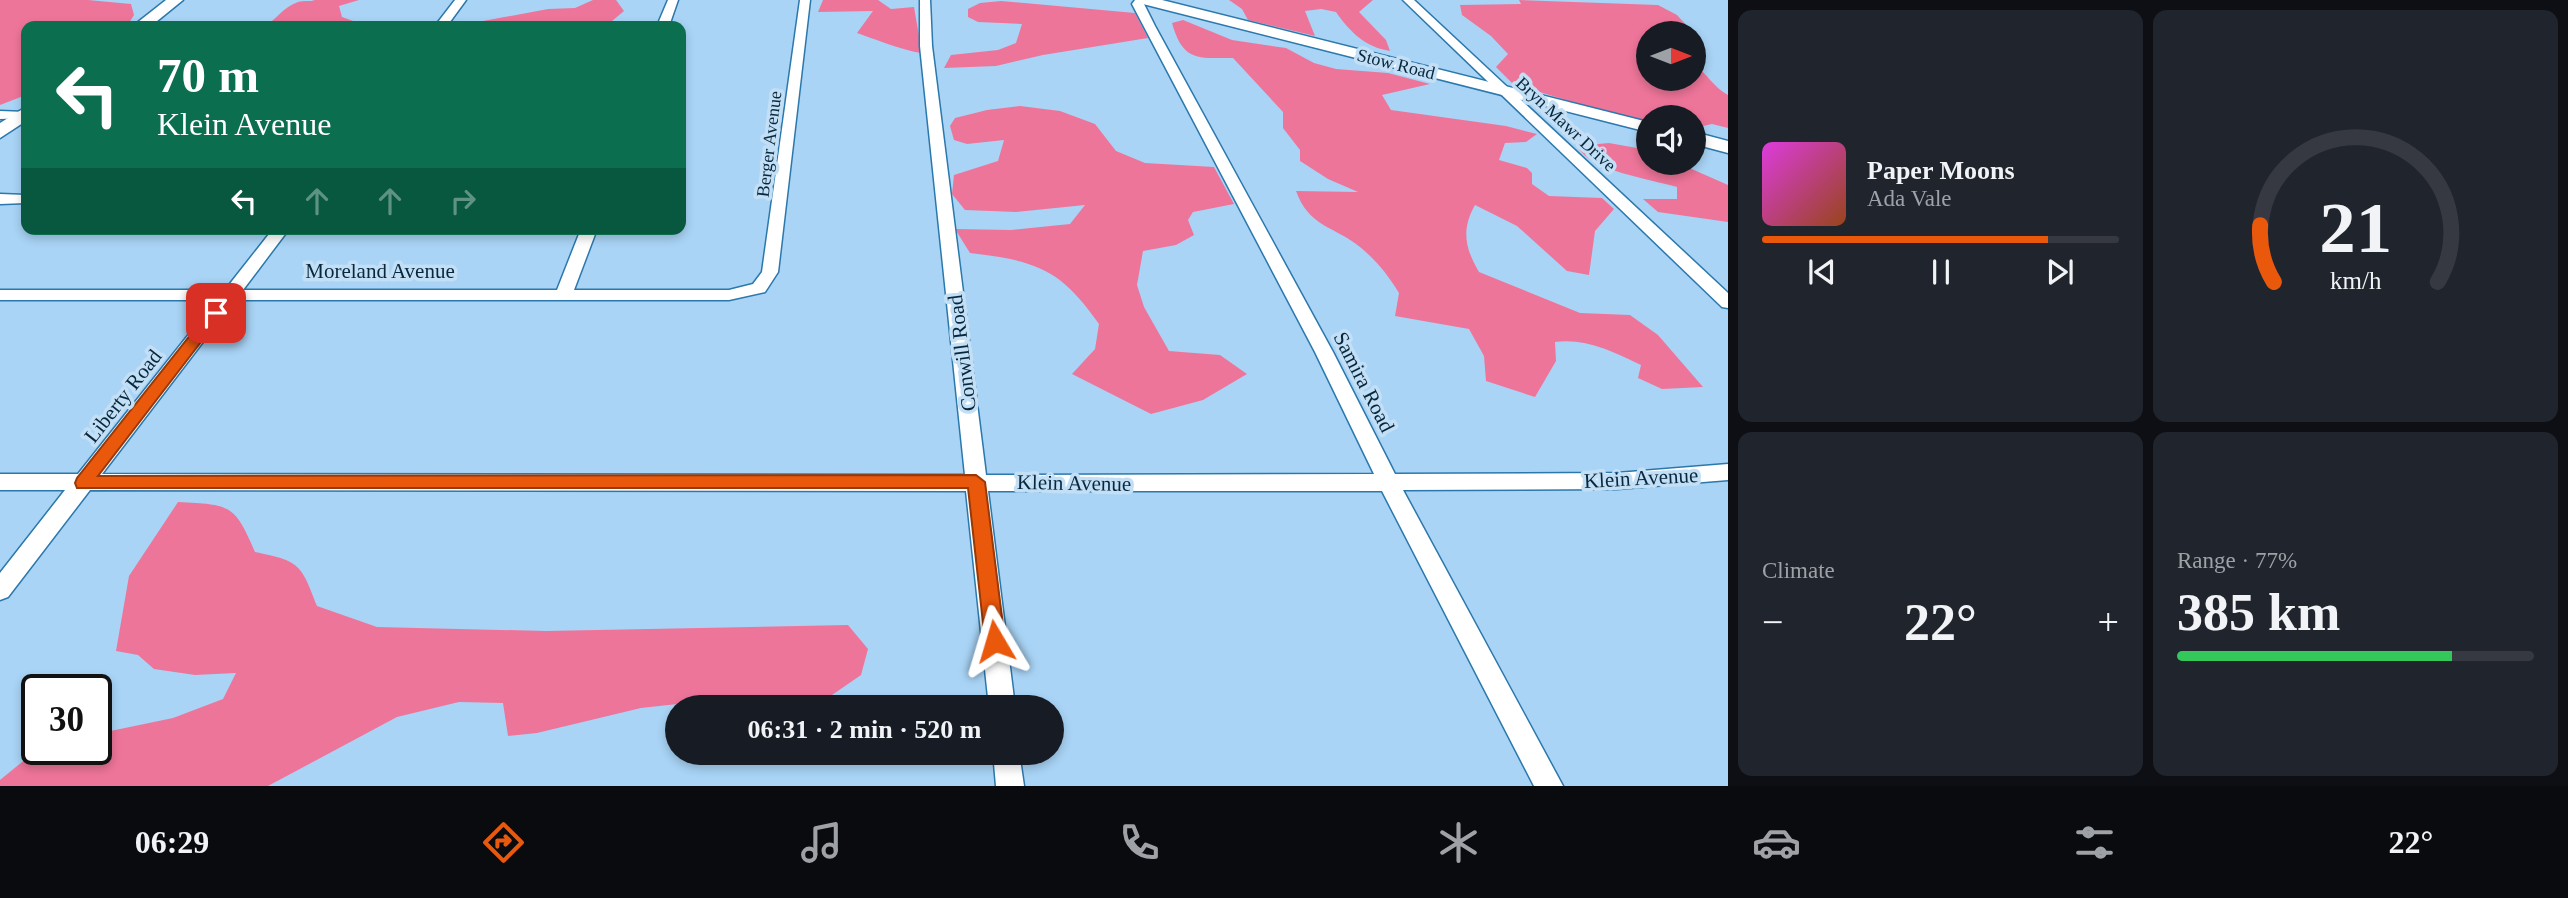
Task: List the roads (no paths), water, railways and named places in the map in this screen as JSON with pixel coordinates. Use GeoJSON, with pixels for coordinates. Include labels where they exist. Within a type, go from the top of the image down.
{"type":"FeatureCollection","features":[{"type":"Feature","properties":{"kind":"street"},"geometry":{"type":"LineString","coordinates":[[148,21],[176,0]]}},
{"type":"Feature","properties":{"kind":"street"},"geometry":{"type":"LineString","coordinates":[[445,21],[461,0]]}},
{"type":"Feature","properties":{"kind":"street"},"geometry":{"type":"LineString","coordinates":[[665,21],[673,0]]}},
{"type":"Feature","properties":{"kind":"street","name":"Berger Avenue"},"geometry":{"type":"LineString","coordinates":[[759,288],[768,279],[777,239],[805,0]]}},
{"type":"Feature","properties":{"kind":"street","name":"Conwill Road"},"geometry":{"type":"LineString","coordinates":[[925,0],[926,46],[1001,695]]}},
{"type":"Feature","properties":{"kind":"street","name":"Stow Road"},"geometry":{"type":"LineString","coordinates":[[1143,0],[1636,124]]}},
{"type":"Feature","properties":{"kind":"street","name":"Samira Road"},"geometry":{"type":"LineString","coordinates":[[1143,0],[1138,4],[1149,26],[1324,352],[1388,482],[1549,786]]}},
{"type":"Feature","properties":{"kind":"street","name":"Bryn Mawr Drive"},"geometry":{"type":"LineString","coordinates":[[1408,0],[1728,303]]}},
{"type":"Feature","properties":{"kind":"street"},"geometry":{"type":"LineString","coordinates":[[0,115],[21,113]]}},
{"type":"Feature","properties":{"kind":"street"},"geometry":{"type":"LineString","coordinates":[[0,132],[21,115]]}},
{"type":"Feature","properties":{"kind":"street"},"geometry":{"type":"LineString","coordinates":[[1706,141],[1728,147]]}},
{"type":"Feature","properties":{"kind":"street"},"geometry":{"type":"LineString","coordinates":[[0,199],[21,199]]}},
{"type":"Feature","properties":{"kind":"street","name":"Liberty Road"},"geometry":{"type":"LineString","coordinates":[[0,590],[276,235]]}},
{"type":"Feature","properties":{"kind":"street"},"geometry":{"type":"LineString","coordinates":[[564,294],[587,235]]}},
{"type":"Feature","properties":{"kind":"street","name":"Moreland Avenue"},"geometry":{"type":"LineString","coordinates":[[0,295],[729,295],[759,288]]}},
{"type":"Feature","properties":{"kind":"street","name":"Klein Avenue"},"geometry":{"type":"LineString","coordinates":[[0,482],[1617,481],[1728,472]]}},
{"type":"Feature","properties":{"kind":"street"},"geometry":{"type":"LineString","coordinates":[[1008,765],[1010,786]]}}]}
